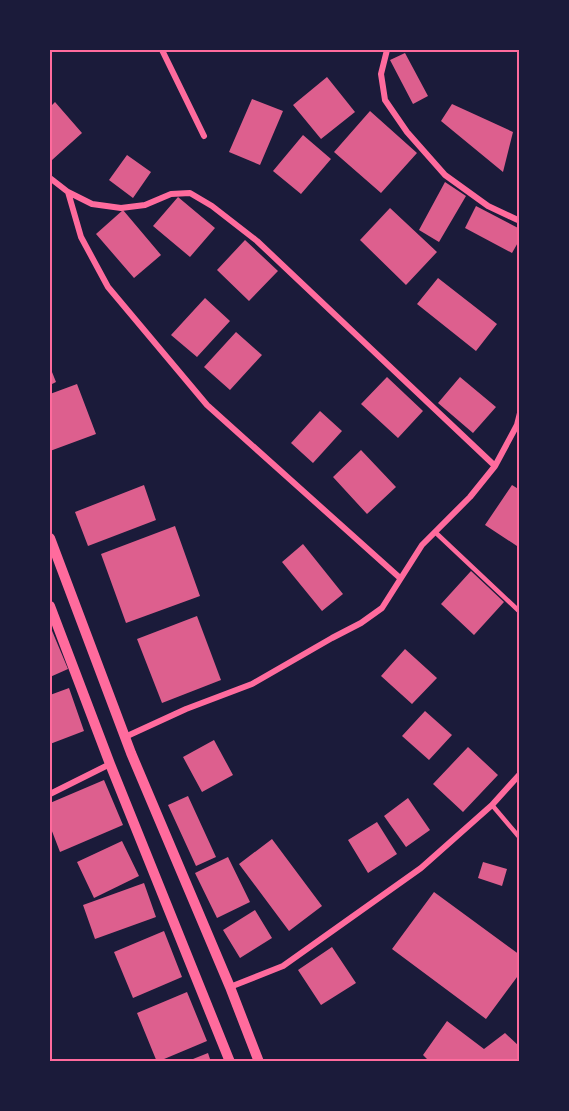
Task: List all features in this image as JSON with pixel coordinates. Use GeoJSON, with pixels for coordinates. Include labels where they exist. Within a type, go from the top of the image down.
{"type":"FeatureCollection","features":[{"type":"Feature","properties":{"kind":"street"},"geometry":{"type":"LineString","coordinates":[[162,50],[204,136]]}},
{"type":"Feature","properties":{"kind":"street"},"geometry":{"type":"LineString","coordinates":[[387,50],[381,74],[386,100],[407,132],[445,175],[488,206],[519,221]]}},
{"type":"Feature","properties":{"kind":"street"},"geometry":{"type":"LineString","coordinates":[[50,178],[68,192],[92,204],[121,208],[145,205],[171,194],[190,193],[212,206],[257,241],[495,466]]}},
{"type":"Feature","properties":{"kind":"street"},"geometry":{"type":"LineString","coordinates":[[68,192],[81,237],[108,287],[207,405],[400,578]]}},
{"type":"Feature","properties":{"kind":"street"},"geometry":{"type":"LineString","coordinates":[[125,737],[186,709],[252,684],[382,608],[422,545],[470,497],[495,466],[517,424],[519,413]]}},
{"type":"Feature","properties":{"kind":"street"},"geometry":{"type":"LineString","coordinates":[[50,538],[125,737],[231,987],[259,1062]]}},
{"type":"Feature","properties":{"kind":"street"},"geometry":{"type":"LineString","coordinates":[[50,606],[110,764],[230,1062]]}},
{"type":"Feature","properties":{"kind":"street"},"geometry":{"type":"LineString","coordinates":[[50,794],[110,764]]}},
{"type":"Feature","properties":{"kind":"street"},"geometry":{"type":"LineString","coordinates":[[231,987],[283,966],[421,868],[492,805],[519,774]]}},
{"type":"Feature","properties":{"kind":"lane"},"geometry":{"type":"LineString","coordinates":[[435,532],[519,612]]}},
{"type":"Feature","properties":{"kind":"lane"},"geometry":{"type":"LineString","coordinates":[[492,805],[519,838]]}},
{"type":"Feature","properties":{"kind":"building"},"geometry":{"type":"Polygon","coordinates":[[[405,53],[428,96],[413,104],[390,60],[405,53]]]}},
{"type":"Feature","properties":{"kind":"building"},"geometry":{"type":"Polygon","coordinates":[[[327,77],[355,112],[321,139],[293,105],[327,77]]]}},
{"type":"Feature","properties":{"kind":"building"},"geometry":{"type":"Polygon","coordinates":[[[252,99],[283,111],[260,165],[229,152],[252,99]]]}},
{"type":"Feature","properties":{"kind":"building"},"geometry":{"type":"Polygon","coordinates":[[[55,102],[82,133],[52,160],[50,157],[50,107],[55,102]]]}},
{"type":"Feature","properties":{"kind":"building"},"geometry":{"type":"Polygon","coordinates":[[[452,104],[513,132],[503,172],[441,121],[452,104]]]}},
{"type":"Feature","properties":{"kind":"building"},"geometry":{"type":"Polygon","coordinates":[[[370,111],[417,153],[381,193],[334,152],[370,111]]]}},
{"type":"Feature","properties":{"kind":"building"},"geometry":{"type":"Polygon","coordinates":[[[303,135],[331,159],[301,194],[273,171],[303,135]]]}},
{"type":"Feature","properties":{"kind":"building"},"geometry":{"type":"Polygon","coordinates":[[[127,155],[151,172],[133,198],[109,180],[127,155]]]}},
{"type":"Feature","properties":{"kind":"building"},"geometry":{"type":"Polygon","coordinates":[[[445,182],[466,196],[439,242],[419,230],[445,182]]]}},
{"type":"Feature","properties":{"kind":"building"},"geometry":{"type":"Polygon","coordinates":[[[178,197],[215,228],[190,257],[153,226],[178,197]]]}},
{"type":"Feature","properties":{"kind":"building"},"geometry":{"type":"Polygon","coordinates":[[[476,206],[520,229],[520,239],[512,253],[465,228],[476,206]]]}},
{"type":"Feature","properties":{"kind":"building"},"geometry":{"type":"Polygon","coordinates":[[[390,208],[437,252],[406,285],[360,240],[390,208]]]}},
{"type":"Feature","properties":{"kind":"building"},"geometry":{"type":"Polygon","coordinates":[[[123,210],[161,255],[134,278],[96,234],[123,210]]]}},
{"type":"Feature","properties":{"kind":"building"},"geometry":{"type":"Polygon","coordinates":[[[245,240],[278,271],[249,301],[217,270],[245,240]]]}},
{"type":"Feature","properties":{"kind":"building"},"geometry":{"type":"Polygon","coordinates":[[[438,278],[497,324],[476,351],[417,304],[438,278]]]}},
{"type":"Feature","properties":{"kind":"building"},"geometry":{"type":"Polygon","coordinates":[[[205,298],[230,321],[197,357],[171,335],[205,298]]]}},
{"type":"Feature","properties":{"kind":"building"},"geometry":{"type":"Polygon","coordinates":[[[236,332],[262,355],[230,390],[204,367],[236,332]]]}},
{"type":"Feature","properties":{"kind":"building"},"geometry":{"type":"Polygon","coordinates":[[[50,367],[56,382],[50,385],[50,367]]]}},
{"type":"Feature","properties":{"kind":"building"},"geometry":{"type":"Polygon","coordinates":[[[387,377],[423,411],[398,438],[361,404],[387,377]]]}},
{"type":"Feature","properties":{"kind":"building"},"geometry":{"type":"Polygon","coordinates":[[[460,377],[496,407],[473,433],[438,403],[460,377]]]}},
{"type":"Feature","properties":{"kind":"building"},"geometry":{"type":"Polygon","coordinates":[[[77,384],[96,434],[50,451],[50,394],[77,384]]]}},
{"type":"Feature","properties":{"kind":"building"},"geometry":{"type":"Polygon","coordinates":[[[320,411],[342,431],[313,463],[291,443],[320,411]]]}},
{"type":"Feature","properties":{"kind":"building"},"geometry":{"type":"Polygon","coordinates":[[[361,450],[396,487],[367,514],[333,477],[361,450]]]}},
{"type":"Feature","properties":{"kind":"building"},"geometry":{"type":"Polygon","coordinates":[[[144,485],[156,520],[88,546],[75,512],[144,485]]]}},
{"type":"Feature","properties":{"kind":"building"},"geometry":{"type":"Polygon","coordinates":[[[512,485],[520,490],[520,542],[517,546],[485,525],[512,485]]]}},
{"type":"Feature","properties":{"kind":"building"},"geometry":{"type":"Polygon","coordinates":[[[175,526],[200,596],[126,623],[101,554],[175,526]]]}},
{"type":"Feature","properties":{"kind":"building"},"geometry":{"type":"Polygon","coordinates":[[[303,544],[343,594],[322,611],[282,562],[303,544]]]}},
{"type":"Feature","properties":{"kind":"building"},"geometry":{"type":"Polygon","coordinates":[[[471,571],[504,602],[474,635],[441,604],[471,571]]]}},
{"type":"Feature","properties":{"kind":"building"},"geometry":{"type":"Polygon","coordinates":[[[197,616],[221,680],[162,703],[137,639],[197,616]]]}},
{"type":"Feature","properties":{"kind":"building"},"geometry":{"type":"Polygon","coordinates":[[[50,626],[68,669],[50,677],[50,626]]]}},
{"type":"Feature","properties":{"kind":"building"},"geometry":{"type":"Polygon","coordinates":[[[405,649],[437,678],[412,704],[381,676],[405,649]]]}},
{"type":"Feature","properties":{"kind":"building"},"geometry":{"type":"Polygon","coordinates":[[[69,688],[84,731],[50,744],[50,695],[69,688]]]}},
{"type":"Feature","properties":{"kind":"building"},"geometry":{"type":"Polygon","coordinates":[[[425,711],[452,735],[429,760],[402,736],[425,711]]]}},
{"type":"Feature","properties":{"kind":"building"},"geometry":{"type":"Polygon","coordinates":[[[214,740],[233,775],[202,792],[183,757],[214,740]]]}},
{"type":"Feature","properties":{"kind":"building"},"geometry":{"type":"Polygon","coordinates":[[[468,747],[498,775],[463,812],[433,784],[468,747]]]}},
{"type":"Feature","properties":{"kind":"building"},"geometry":{"type":"Polygon","coordinates":[[[104,780],[123,825],[60,852],[50,826],[50,803],[104,780]]]}},
{"type":"Feature","properties":{"kind":"building"},"geometry":{"type":"Polygon","coordinates":[[[188,796],[216,857],[196,866],[168,805],[188,796]]]}},
{"type":"Feature","properties":{"kind":"building"},"geometry":{"type":"Polygon","coordinates":[[[408,798],[430,830],[406,847],[384,816],[408,798]]]}},
{"type":"Feature","properties":{"kind":"building"},"geometry":{"type":"Polygon","coordinates":[[[377,822],[397,854],[368,873],[348,840],[377,822]]]}},
{"type":"Feature","properties":{"kind":"building"},"geometry":{"type":"Polygon","coordinates":[[[272,839],[322,906],[289,931],[239,864],[272,839]]]}},
{"type":"Feature","properties":{"kind":"building"},"geometry":{"type":"Polygon","coordinates":[[[122,841],[139,876],[94,898],[77,862],[122,841]]]}},
{"type":"Feature","properties":{"kind":"building"},"geometry":{"type":"Polygon","coordinates":[[[228,857],[250,902],[217,918],[195,873],[228,857]]]}},
{"type":"Feature","properties":{"kind":"building"},"geometry":{"type":"Polygon","coordinates":[[[483,862],[507,869],[502,886],[478,878],[483,862]]]}},
{"type":"Feature","properties":{"kind":"building"},"geometry":{"type":"Polygon","coordinates":[[[144,883],[156,917],[95,939],[83,905],[144,883]]]}},
{"type":"Feature","properties":{"kind":"building"},"geometry":{"type":"Polygon","coordinates":[[[434,892],[520,955],[520,973],[486,1019],[392,949],[434,892]]]}},
{"type":"Feature","properties":{"kind":"building"},"geometry":{"type":"Polygon","coordinates":[[[255,910],[272,938],[240,958],[223,930],[255,910]]]}},
{"type":"Feature","properties":{"kind":"building"},"geometry":{"type":"Polygon","coordinates":[[[164,931],[182,977],[133,998],[114,952],[164,931]]]}},
{"type":"Feature","properties":{"kind":"building"},"geometry":{"type":"Polygon","coordinates":[[[332,947],[356,983],[321,1005],[298,970],[332,947]]]}},
{"type":"Feature","properties":{"kind":"building"},"geometry":{"type":"Polygon","coordinates":[[[187,992],[207,1041],[157,1062],[137,1013],[187,992]]]}},
{"type":"Feature","properties":{"kind":"building"},"geometry":{"type":"Polygon","coordinates":[[[447,1021],[484,1049],[505,1033],[520,1047],[520,1062],[430,1062],[423,1055],[447,1021]]]}},
{"type":"Feature","properties":{"kind":"building"},"geometry":{"type":"Polygon","coordinates":[[[208,1053],[211,1062],[188,1062],[188,1061],[208,1053]]]}}]}
